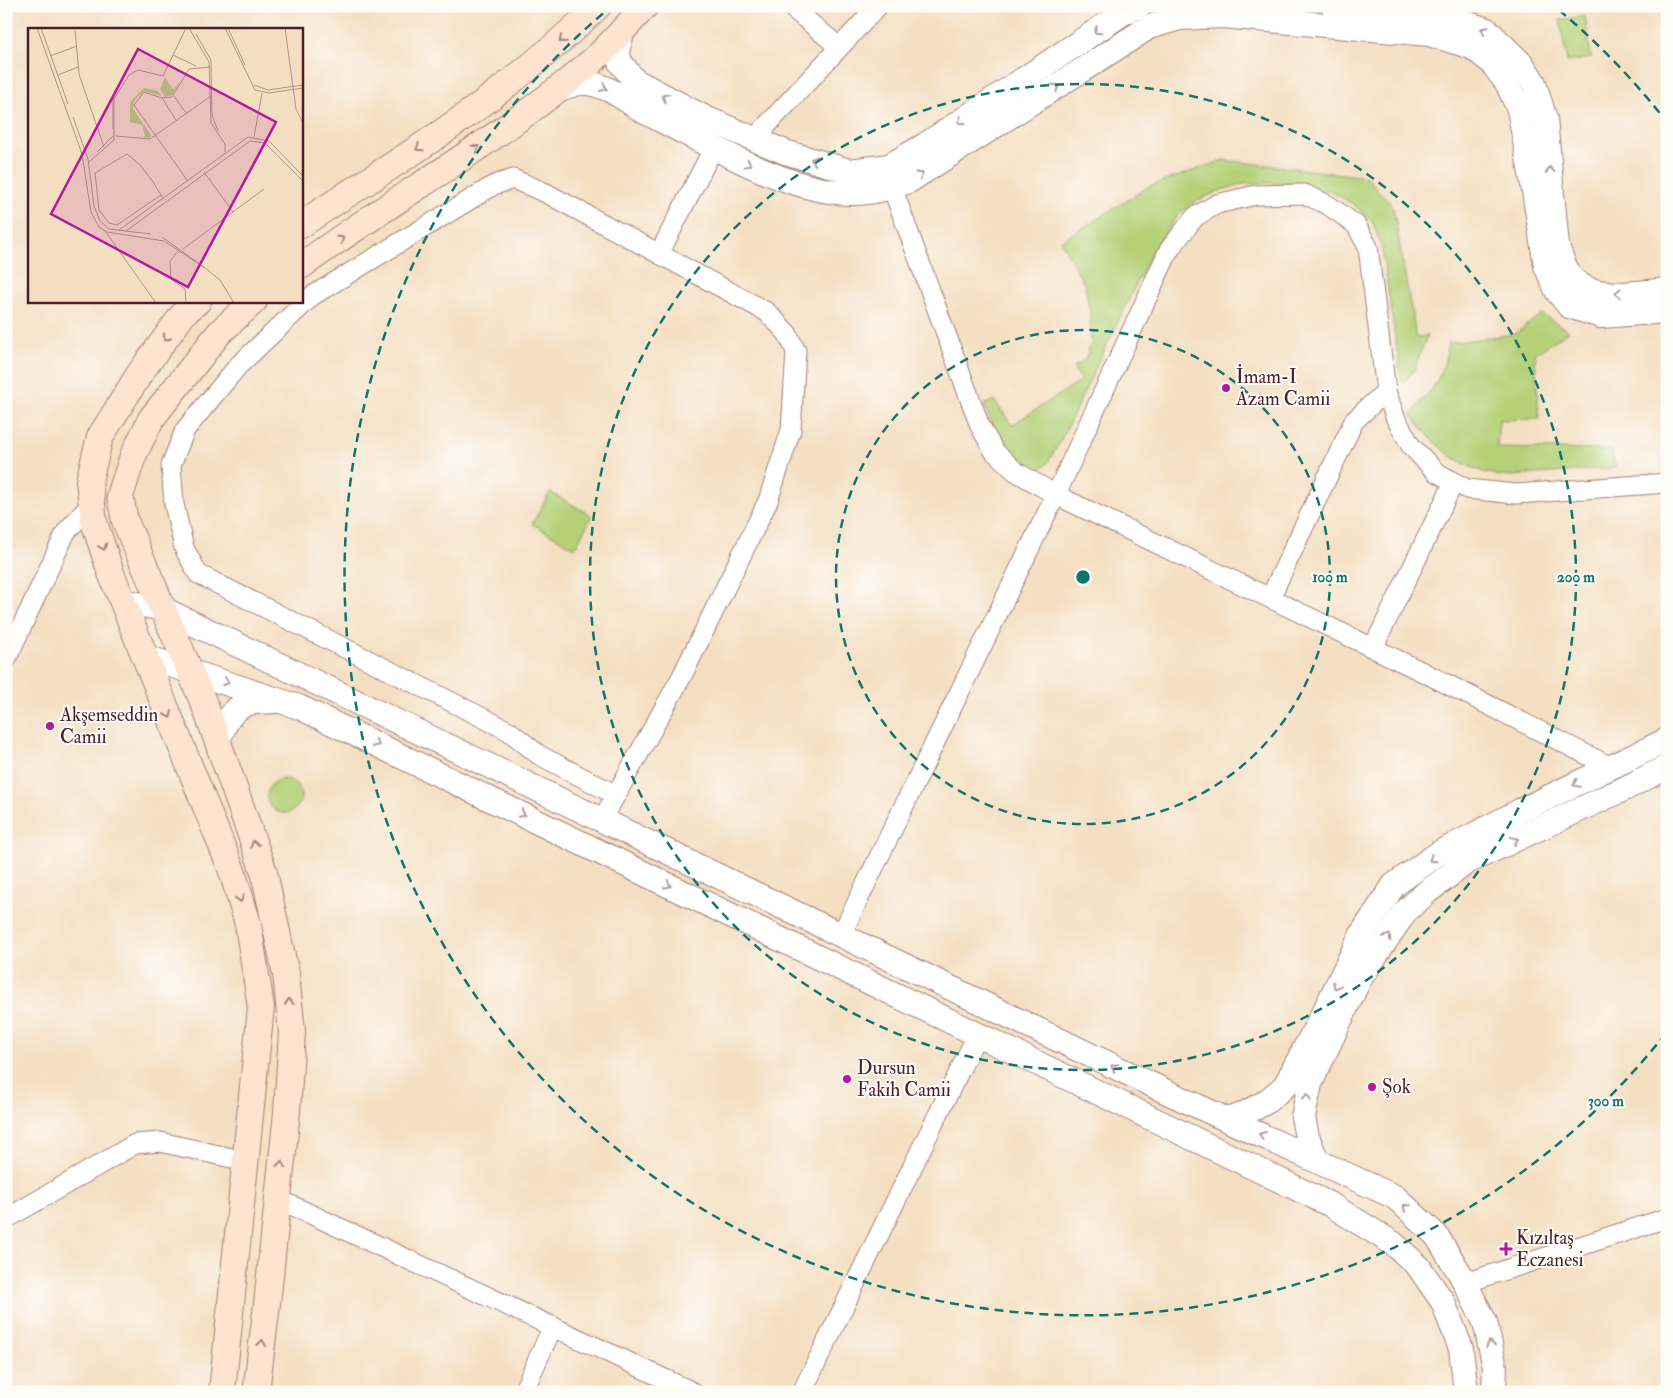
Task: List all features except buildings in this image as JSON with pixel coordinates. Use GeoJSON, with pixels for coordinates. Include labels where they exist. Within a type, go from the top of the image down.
{"type":"FeatureCollection","features":[{"type":"Feature","properties":{"kind":"main road"},"geometry":{"type":"LineString","coordinates":[[302,224],[441,133],[504,88],[564,39],[598,6]]}},
{"type":"Feature","properties":{"kind":"main road"},"geometry":{"type":"LineString","coordinates":[[302,265],[461,159],[557,90],[591,62],[645,6]]}},
{"type":"Feature","properties":{"kind":"main road"},"geometry":{"type":"LineString","coordinates":[[197,302],[184,313],[140,373],[100,438],[89,481],[94,522],[111,573],[232,871],[248,924],[261,1007],[222,1392]]}},
{"type":"Feature","properties":{"kind":"main road"},"geometry":{"type":"LineString","coordinates":[[253,302],[220,332],[151,419],[133,456],[120,496],[125,522],[205,706],[264,872],[286,974],[292,1032],[287,1112],[256,1392]]}},
{"type":"Feature","properties":{"kind":"street"},"geometry":{"type":"LineString","coordinates":[[790,6],[839,48]]}},
{"type":"Feature","properties":{"kind":"street"},"geometry":{"type":"LineString","coordinates":[[754,138],[878,6]]}},
{"type":"Feature","properties":{"kind":"street"},"geometry":{"type":"LineString","coordinates":[[623,29],[617,52],[620,62],[634,80],[704,118],[785,152],[849,170],[889,166],[925,145],[1123,13],[1139,6]]}},
{"type":"Feature","properties":{"kind":"street"},"geometry":{"type":"LineString","coordinates":[[1333,6],[1455,19],[1487,30],[1522,64],[1534,83],[1545,119],[1557,246],[1565,266],[1575,282],[1593,291],[1614,294],[1667,290]]}},
{"type":"Feature","properties":{"kind":"street"},"geometry":{"type":"LineString","coordinates":[[557,90],[582,83],[601,86],[635,106],[752,166],[816,189],[854,193],[884,190],[910,181],[1149,27],[1180,18],[1222,16],[1429,34],[1472,47],[1492,63],[1507,83],[1519,109],[1546,266],[1557,291],[1563,299],[1570,306],[1601,316],[1667,312]]}},
{"type":"Feature","properties":{"kind":"street"},"geometry":{"type":"LineString","coordinates":[[660,254],[714,147]]}},
{"type":"Feature","properties":{"kind":"street"},"geometry":{"type":"LineString","coordinates":[[602,820],[616,795],[683,674],[768,501],[790,430],[796,351],[788,333],[767,312],[546,192],[513,179],[494,185],[312,296],[232,373],[185,430],[171,465],[174,504],[184,548],[198,574],[509,731],[539,756],[616,795]]}},
{"type":"Feature","properties":{"kind":"street"},"geometry":{"type":"LineString","coordinates":[[892,187],[980,426],[994,451],[1014,472],[1056,495],[1373,648],[1611,767]]}},
{"type":"Feature","properties":{"kind":"street"},"geometry":{"type":"LineString","coordinates":[[841,935],[1056,495],[1169,250],[1195,217],[1217,204],[1256,194],[1304,194],[1328,205],[1356,224],[1368,247],[1386,391],[1396,417],[1411,446],[1436,472],[1467,489],[1516,494],[1667,482]]}},
{"type":"Feature","properties":{"kind":"street"},"geometry":{"type":"LineString","coordinates":[[1270,598],[1354,421],[1386,391]]}},
{"type":"Feature","properties":{"kind":"street"},"geometry":{"type":"LineString","coordinates":[[1373,648],[1454,482]]}},
{"type":"Feature","properties":{"kind":"street"},"geometry":{"type":"LineString","coordinates":[[6,660],[66,532],[92,503]]}},
{"type":"Feature","properties":{"kind":"street"},"geometry":{"type":"LineString","coordinates":[[122,601],[162,609],[841,935],[1395,1197],[1436,1235],[1465,1283],[1485,1322],[1494,1367],[1494,1392]]}},
{"type":"Feature","properties":{"kind":"street"},"geometry":{"type":"LineString","coordinates":[[146,656],[300,707],[1331,1205],[1394,1244],[1418,1266],[1443,1302],[1460,1349],[1466,1392]]}},
{"type":"Feature","properties":{"kind":"street"},"geometry":{"type":"LineString","coordinates":[[218,742],[223,725],[236,710],[247,703],[279,700]]}},
{"type":"Feature","properties":{"kind":"street"},"geometry":{"type":"LineString","coordinates":[[1229,1120],[1266,1102],[1284,1086],[1327,1006],[1363,932],[1394,885],[1440,853],[1667,740]]}},
{"type":"Feature","properties":{"kind":"street"},"geometry":{"type":"LineString","coordinates":[[1317,1160],[1303,1117],[1310,1084],[1359,980],[1404,912],[1467,862],[1667,767]]}},
{"type":"Feature","properties":{"kind":"street"},"geometry":{"type":"LineString","coordinates":[[802,1392],[978,1035]]}},
{"type":"Feature","properties":{"kind":"street"},"geometry":{"type":"LineString","coordinates":[[6,1219],[135,1144],[160,1142],[245,1161]]}},
{"type":"Feature","properties":{"kind":"street"},"geometry":{"type":"LineString","coordinates":[[278,1198],[693,1392]]}},
{"type":"Feature","properties":{"kind":"street"},"geometry":{"type":"LineString","coordinates":[[1465,1283],[1667,1218]]}},
{"type":"Feature","properties":{"kind":"street"},"geometry":{"type":"LineString","coordinates":[[523,1392],[553,1326]]}},
{"type":"Feature","properties":{"kind":"green space"},"geometry":{"type":"Polygon","coordinates":[[[1585,16],[1591,58],[1567,62],[1560,20],[1585,16]]]}},
{"type":"Feature","properties":{"kind":"green space"},"geometry":{"type":"Polygon","coordinates":[[[1224,160],[1367,177],[1393,207],[1416,337],[1427,336],[1413,372],[1402,384],[1382,249],[1373,223],[1353,204],[1330,191],[1306,186],[1268,183],[1241,184],[1198,200],[1179,214],[1153,249],[1061,440],[1047,464],[1035,471],[1019,463],[1003,449],[984,405],[994,400],[1012,425],[1082,380],[1073,368],[1085,359],[1091,344],[1090,313],[1085,286],[1061,241],[1150,186],[1224,160]]]}},
{"type":"Feature","properties":{"kind":"green space"},"geometry":{"type":"Polygon","coordinates":[[[1541,314],[1569,331],[1535,354],[1539,419],[1499,420],[1497,448],[1612,450],[1615,468],[1500,476],[1473,468],[1450,455],[1439,447],[1412,415],[1432,389],[1441,372],[1448,343],[1515,334],[1541,314]]]}},
{"type":"Feature","properties":{"kind":"green space"},"geometry":{"type":"Polygon","coordinates":[[[550,492],[592,516],[575,548],[532,524],[550,492]]]}},
{"type":"Feature","properties":{"kind":"green space"},"geometry":{"type":"Polygon","coordinates":[[[284,779],[296,784],[301,796],[296,808],[284,813],[272,808],[267,796],[272,784],[284,779]]]}},
{"type":"Feature","properties":{"kind":"place","name":"İmam-I Azam Camii"},"geometry":{"type":"Point","coordinates":[1226,388]}},
{"type":"Feature","properties":{"kind":"place","name":"Akşemseddin Camii"},"geometry":{"type":"Point","coordinates":[50,726]}},
{"type":"Feature","properties":{"kind":"place","name":"Dursun Fakih Camii"},"geometry":{"type":"Point","coordinates":[847,1079]}},
{"type":"Feature","properties":{"kind":"place","name":"Şok"},"geometry":{"type":"Point","coordinates":[1372,1087]}},
{"type":"Feature","properties":{"kind":"place","name":"Kızıltaş Eczanesi"},"geometry":{"type":"Point","coordinates":[1506,1249]}}]}
